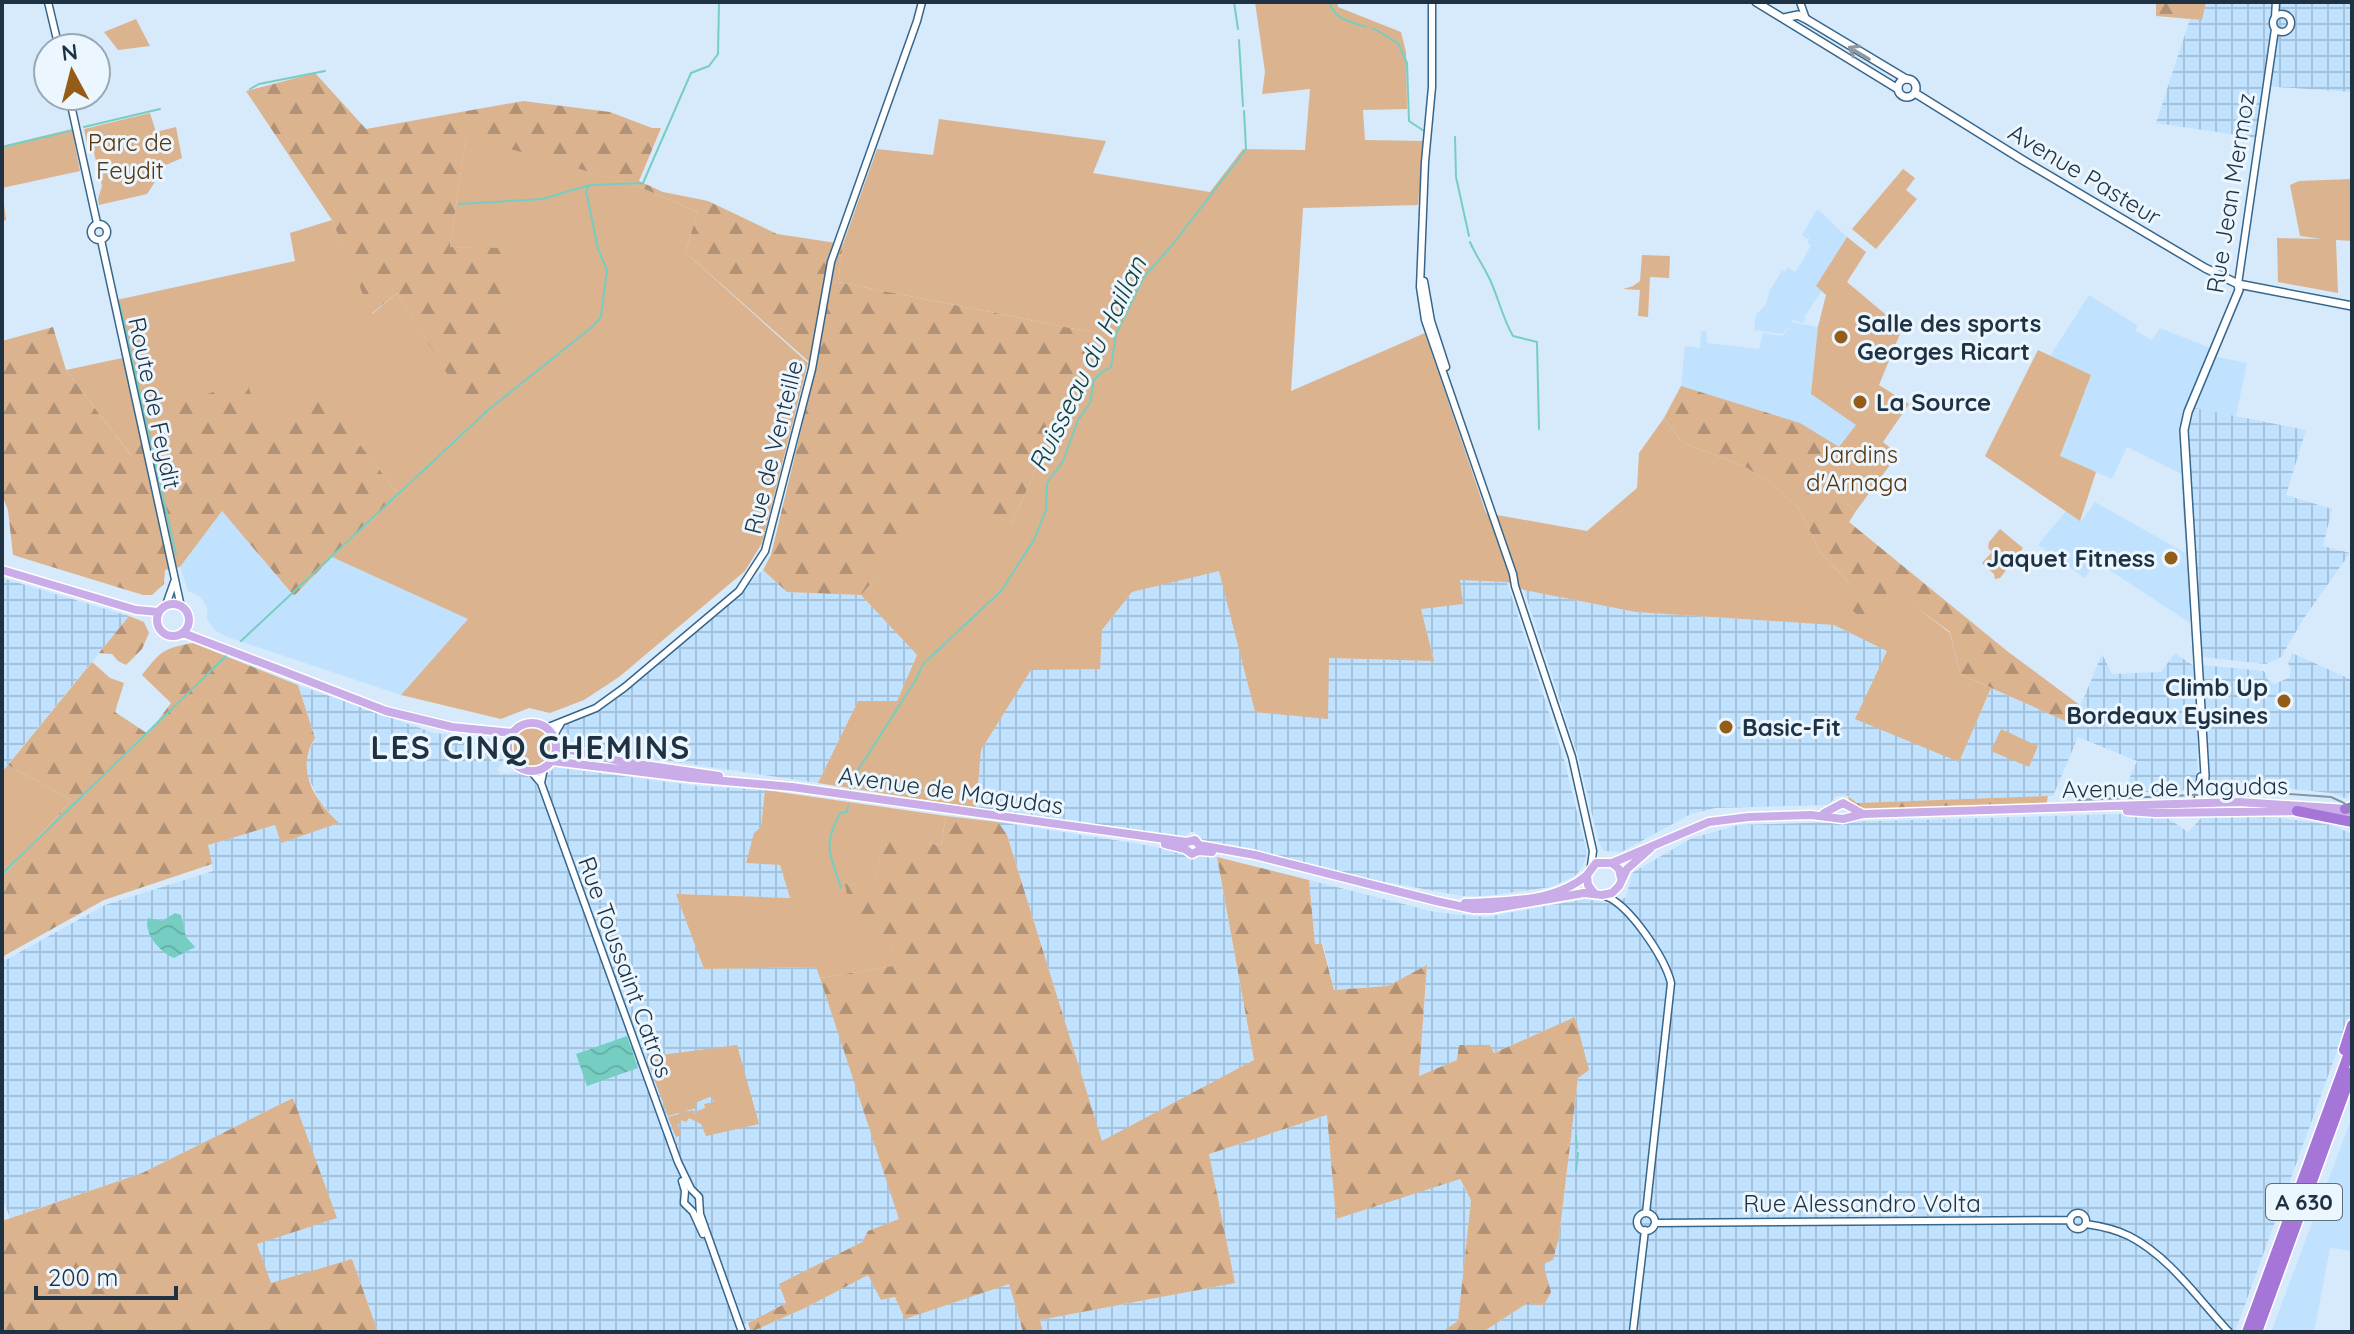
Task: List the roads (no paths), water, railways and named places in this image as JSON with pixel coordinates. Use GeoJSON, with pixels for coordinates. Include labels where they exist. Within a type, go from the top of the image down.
{"type":"FeatureCollection","features":[{"type":"Feature","properties":{"kind":"highway"},"geometry":{"type":"LineString","coordinates":[[2297,811],[2352,822]]}},
{"type":"Feature","properties":{"kind":"highway"},"geometry":{"type":"LineString","coordinates":[[2337,1084],[2335,1076],[2352,1025]]}},
{"type":"Feature","properties":{"kind":"highway","name":"A 630"},"geometry":{"type":"LineString","coordinates":[[2247,1332],[2352,1045]]}},
{"type":"Feature","properties":{"kind":"highway","name":"A 630"},"geometry":{"type":"LineString","coordinates":[[2257,1332],[2352,1072]]}},
{"type":"Feature","properties":{"kind":"main road","name":"Avenue Pasteur"},"geometry":{"type":"LineString","coordinates":[[1756,2],[1898,89],[1905,97],[1915,93]]}},
{"type":"Feature","properties":{"kind":"main road","name":"Avenue Pasteur"},"geometry":{"type":"LineString","coordinates":[[1794,15],[1806,19],[1915,84],[1915,93]]}},
{"type":"Feature","properties":{"kind":"main road"},"geometry":{"type":"LineString","coordinates":[[1784,18],[1794,15]]}},
{"type":"Feature","properties":{"kind":"main road"},"geometry":{"type":"LineString","coordinates":[[1898,89],[1906,79]]}},
{"type":"Feature","properties":{"kind":"main road","name":"Avenue Pasteur"},"geometry":{"type":"LineString","coordinates":[[1915,93],[1936,109],[2205,268],[2238,284],[2352,306]]}},
{"type":"Feature","properties":{"kind":"main road","name":"Rue Jean Mermoz"},"geometry":{"type":"LineString","coordinates":[[2199,806],[2204,763],[2184,430],[2188,412],[2239,290],[2238,284]]}},
{"type":"Feature","properties":{"kind":"main road"},"geometry":{"type":"LineString","coordinates":[[2,570],[136,610],[156,622],[160,631],[169,636],[183,633],[368,706],[478,731],[512,733]]}},
{"type":"Feature","properties":{"kind":"main road"},"geometry":{"type":"LineString","coordinates":[[136,610],[181,607],[187,613],[189,624],[213,644]]}},
{"type":"Feature","properties":{"kind":"main road"},"geometry":{"type":"LineString","coordinates":[[156,622],[162,609]]}},
{"type":"Feature","properties":{"kind":"main road"},"geometry":{"type":"LineString","coordinates":[[183,633],[189,624]]}},
{"type":"Feature","properties":{"kind":"main road"},"geometry":{"type":"LineString","coordinates":[[532,723],[546,728],[556,747],[552,761],[544,768],[531,771],[514,764],[508,753],[512,733],[524,724],[532,723]]}},
{"type":"Feature","properties":{"kind":"main road"},"geometry":{"type":"LineString","coordinates":[[478,731],[508,744]]}},
{"type":"Feature","properties":{"kind":"main road","name":"Avenue de Magudas"},"geometry":{"type":"LineString","coordinates":[[556,747],[624,762],[1186,845],[1190,854],[1199,848],[1263,858],[1454,904]]}},
{"type":"Feature","properties":{"kind":"main road","name":"Avenue de Magudas"},"geometry":{"type":"LineString","coordinates":[[552,761],[775,785]]}},
{"type":"Feature","properties":{"kind":"main road","name":"Avenue de Magudas"},"geometry":{"type":"LineString","coordinates":[[2046,810],[2141,812],[2260,802],[2350,810]]}},
{"type":"Feature","properties":{"kind":"main road"},"geometry":{"type":"LineString","coordinates":[[1598,894],[1588,885],[1587,875],[1591,866],[1652,847],[1709,822],[1827,813],[1843,803],[1850,812],[1839,818],[1811,815]]}},
{"type":"Feature","properties":{"kind":"main road","name":"Avenue de Magudas"},"geometry":{"type":"LineString","coordinates":[[1850,812],[2199,806],[2297,811],[2350,810]]}},
{"type":"Feature","properties":{"kind":"main road"},"geometry":{"type":"LineString","coordinates":[[1836,808],[1839,818]]}},
{"type":"Feature","properties":{"kind":"main road"},"geometry":{"type":"LineString","coordinates":[[1454,904],[1473,909],[1500,909],[1612,893],[1627,869],[1652,847]]}},
{"type":"Feature","properties":{"kind":"main road"},"geometry":{"type":"LineString","coordinates":[[1609,862],[1619,869],[1620,882]]}},
{"type":"Feature","properties":{"kind":"main road"},"geometry":{"type":"LineString","coordinates":[[1454,904],[1513,901],[1539,896],[1563,889],[1587,875]]}},
{"type":"Feature","properties":{"kind":"street"},"geometry":{"type":"LineString","coordinates":[[48,2],[55,32]]}},
{"type":"Feature","properties":{"kind":"street","name":"Rue de Venteille"},"geometry":{"type":"LineString","coordinates":[[546,728],[596,708],[625,687],[739,591],[759,562],[769,542],[788,471],[817,346],[828,276],[835,263],[922,2]]}},
{"type":"Feature","properties":{"kind":"street"},"geometry":{"type":"LineString","coordinates":[[1432,2],[1432,87],[1425,162],[1422,274],[1431,321],[1508,570],[1572,757],[1593,851],[1591,866]]}},
{"type":"Feature","properties":{"kind":"street"},"geometry":{"type":"LineString","coordinates":[[2270,51],[2292,22],[2278,2]]}},
{"type":"Feature","properties":{"kind":"street"},"geometry":{"type":"LineString","coordinates":[[2278,2],[2273,23],[2275,29],[2286,32]]}},
{"type":"Feature","properties":{"kind":"street"},"geometry":{"type":"LineString","coordinates":[[1794,15],[1800,3]]}},
{"type":"Feature","properties":{"kind":"street"},"geometry":{"type":"LineString","coordinates":[[1800,3],[1806,19]]}},
{"type":"Feature","properties":{"kind":"street"},"geometry":{"type":"LineString","coordinates":[[2275,17],[2286,15]]}},
{"type":"Feature","properties":{"kind":"street"},"geometry":{"type":"LineString","coordinates":[[1803,32],[1812,33],[1814,25]]}},
{"type":"Feature","properties":{"kind":"street","name":"Rue Jean Mermoz"},"geometry":{"type":"LineString","coordinates":[[2238,284],[2275,29]]}},
{"type":"Feature","properties":{"kind":"street"},"geometry":{"type":"LineString","coordinates":[[73,112],[97,223],[107,229],[101,240],[91,234],[92,227],[97,223]]}},
{"type":"Feature","properties":{"kind":"street","name":"Route de Feydit"},"geometry":{"type":"LineString","coordinates":[[101,240],[181,607]]}},
{"type":"Feature","properties":{"kind":"street","name":"Route de Feydit"},"geometry":{"type":"LineString","coordinates":[[162,609],[171,597],[174,575]]}},
{"type":"Feature","properties":{"kind":"street"},"geometry":{"type":"LineString","coordinates":[[553,737],[563,720]]}},
{"type":"Feature","properties":{"kind":"street"},"geometry":{"type":"LineString","coordinates":[[541,783],[544,768]]}},
{"type":"Feature","properties":{"kind":"street","name":"Rue Toussaint Catros"},"geometry":{"type":"LineString","coordinates":[[531,771],[541,783],[678,1162],[693,1192]]}},
{"type":"Feature","properties":{"kind":"street"},"geometry":{"type":"LineString","coordinates":[[1593,851],[1609,862]]}},
{"type":"Feature","properties":{"kind":"street"},"geometry":{"type":"LineString","coordinates":[[1620,882],[1621,904]]}},
{"type":"Feature","properties":{"kind":"street"},"geometry":{"type":"LineString","coordinates":[[1598,894],[1621,904],[1664,961],[1671,983],[1646,1213]]}},
{"type":"Feature","properties":{"kind":"street","name":"Rue Toussaint Catros"},"geometry":{"type":"LineString","coordinates":[[678,1162],[685,1196]]}},
{"type":"Feature","properties":{"kind":"street"},"geometry":{"type":"LineString","coordinates":[[715,1261],[698,1205],[699,1197],[693,1192],[685,1196],[684,1203],[696,1216],[742,1332]]}},
{"type":"Feature","properties":{"kind":"street"},"geometry":{"type":"LineString","coordinates":[[689,1208],[698,1205]]}},
{"type":"Feature","properties":{"kind":"street"},"geometry":{"type":"LineString","coordinates":[[1646,1213],[1653,1216],[1655,1223],[1650,1230],[1645,1230],[1638,1223],[1641,1215],[1646,1213]]}},
{"type":"Feature","properties":{"kind":"street"},"geometry":{"type":"LineString","coordinates":[[2078,1213],[2084,1216],[2086,1224],[2076,1230],[2069,1220],[2078,1213]]}},
{"type":"Feature","properties":{"kind":"street","name":"Rue Alessandro Volta"},"geometry":{"type":"LineString","coordinates":[[1655,1223],[2069,1220]]}},
{"type":"Feature","properties":{"kind":"street"},"geometry":{"type":"LineString","coordinates":[[2086,1224],[2115,1230],[2140,1242],[2164,1261],[2229,1332]]}},
{"type":"Feature","properties":{"kind":"street"},"geometry":{"type":"LineString","coordinates":[[1633,1332],[1645,1230]]}},
{"type":"Feature","properties":{"kind":"water"},"geometry":{"type":"Polygon","coordinates":[[[175,913],[181,915],[186,937],[195,947],[174,958],[154,941],[147,924],[148,918],[162,921],[175,913]]]}},
{"type":"Feature","properties":{"kind":"water"},"geometry":{"type":"Polygon","coordinates":[[[627,1036],[638,1068],[587,1086],[576,1054],[627,1036]]]}},
{"type":"Feature","properties":{"kind":"waterway"},"geometry":{"type":"LineString","coordinates":[[241,641],[488,410],[601,317],[607,270],[598,249],[586,190],[590,185],[643,183],[691,73],[709,66],[718,54],[719,2]]}},
{"type":"Feature","properties":{"kind":"waterway","name":"Ruisseau du Haillan"},"geometry":{"type":"LineString","coordinates":[[1234,2],[1238,29]]}},
{"type":"Feature","properties":{"kind":"waterway"},"geometry":{"type":"LineString","coordinates":[[1329,2],[1339,16],[1366,27]]}},
{"type":"Feature","properties":{"kind":"waterway"},"geometry":{"type":"LineString","coordinates":[[1373,28],[1398,43],[1407,63],[1409,121],[1427,133]]}},
{"type":"Feature","properties":{"kind":"waterway","name":"Ruisseau du Haillan"},"geometry":{"type":"LineString","coordinates":[[1239,40],[1243,106]]}},
{"type":"Feature","properties":{"kind":"waterway"},"geometry":{"type":"LineString","coordinates":[[250,89],[259,84],[325,71]]}},
{"type":"Feature","properties":{"kind":"waterway"},"geometry":{"type":"LineString","coordinates":[[84,127],[160,109]]}},
{"type":"Feature","properties":{"kind":"waterway","name":"Ruisseau du Haillan"},"geometry":{"type":"LineString","coordinates":[[850,790],[851,781],[917,678],[922,665],[1001,591],[1034,540],[1046,510],[1047,483],[1063,461],[1078,420],[1090,403],[1094,380],[1111,367],[1116,334],[1143,278],[1246,149],[1244,111]]}},
{"type":"Feature","properties":{"kind":"waterway"},"geometry":{"type":"LineString","coordinates":[[2,147],[74,130]]}},
{"type":"Feature","properties":{"kind":"waterway"},"geometry":{"type":"LineString","coordinates":[[1455,137],[1456,177],[1469,236]]}},
{"type":"Feature","properties":{"kind":"waterway"},"geometry":{"type":"LineString","coordinates":[[459,204],[542,199],[590,185]]}},
{"type":"Feature","properties":{"kind":"waterway"},"geometry":{"type":"LineString","coordinates":[[1470,242],[1491,282],[1513,336],[1537,342],[1539,429]]}},
{"type":"Feature","properties":{"kind":"waterway"},"geometry":{"type":"LineString","coordinates":[[120,305],[176,554]]}},
{"type":"Feature","properties":{"kind":"waterway"},"geometry":{"type":"LineString","coordinates":[[2,874],[226,656]]}},
{"type":"Feature","properties":{"kind":"waterway","name":"Ruisseau du Haillan"},"geometry":{"type":"LineString","coordinates":[[841,888],[831,858],[830,843],[834,825],[840,813],[847,812],[848,806]]}},
{"type":"Feature","properties":{"kind":"waterway"},"geometry":{"type":"LineString","coordinates":[[1576,1136],[1577,1148]]}},
{"type":"Feature","properties":{"kind":"waterway"},"geometry":{"type":"LineString","coordinates":[[1576,1171],[1578,1153]]}},
{"type":"Feature","properties":{"kind":"tram line"},"geometry":{"type":"LineString","coordinates":[[2078,800],[2264,792],[2331,797],[2344,803],[2352,812]]}},
{"type":"Feature","properties":{"kind":"place","name":"Salle des sports Georges Ricart"},"geometry":{"type":"Point","coordinates":[1841,337]}},
{"type":"Feature","properties":{"kind":"place","name":"La Source"},"geometry":{"type":"Point","coordinates":[1860,402]}},
{"type":"Feature","properties":{"kind":"place","name":"Jaquet Fitness"},"geometry":{"type":"Point","coordinates":[2171,558]}},
{"type":"Feature","properties":{"kind":"place","name":"Climb Up Bordeaux Eysines"},"geometry":{"type":"Point","coordinates":[2284,701]}},
{"type":"Feature","properties":{"kind":"place","name":"Basic-Fit"},"geometry":{"type":"Point","coordinates":[1726,727]}},
{"type":"Feature","properties":{"kind":"district","name":"LES CINQ CHEMINS"},"geometry":{"type":"Point","coordinates":[531,747]}},
{"type":"Feature","properties":{"kind":"park label","name":"Parc de Feydit"},"geometry":{"type":"Point","coordinates":[130,156]}},
{"type":"Feature","properties":{"kind":"park label","name":"Jardins d'Arnaga"},"geometry":{"type":"Point","coordinates":[1857,468]}}]}
